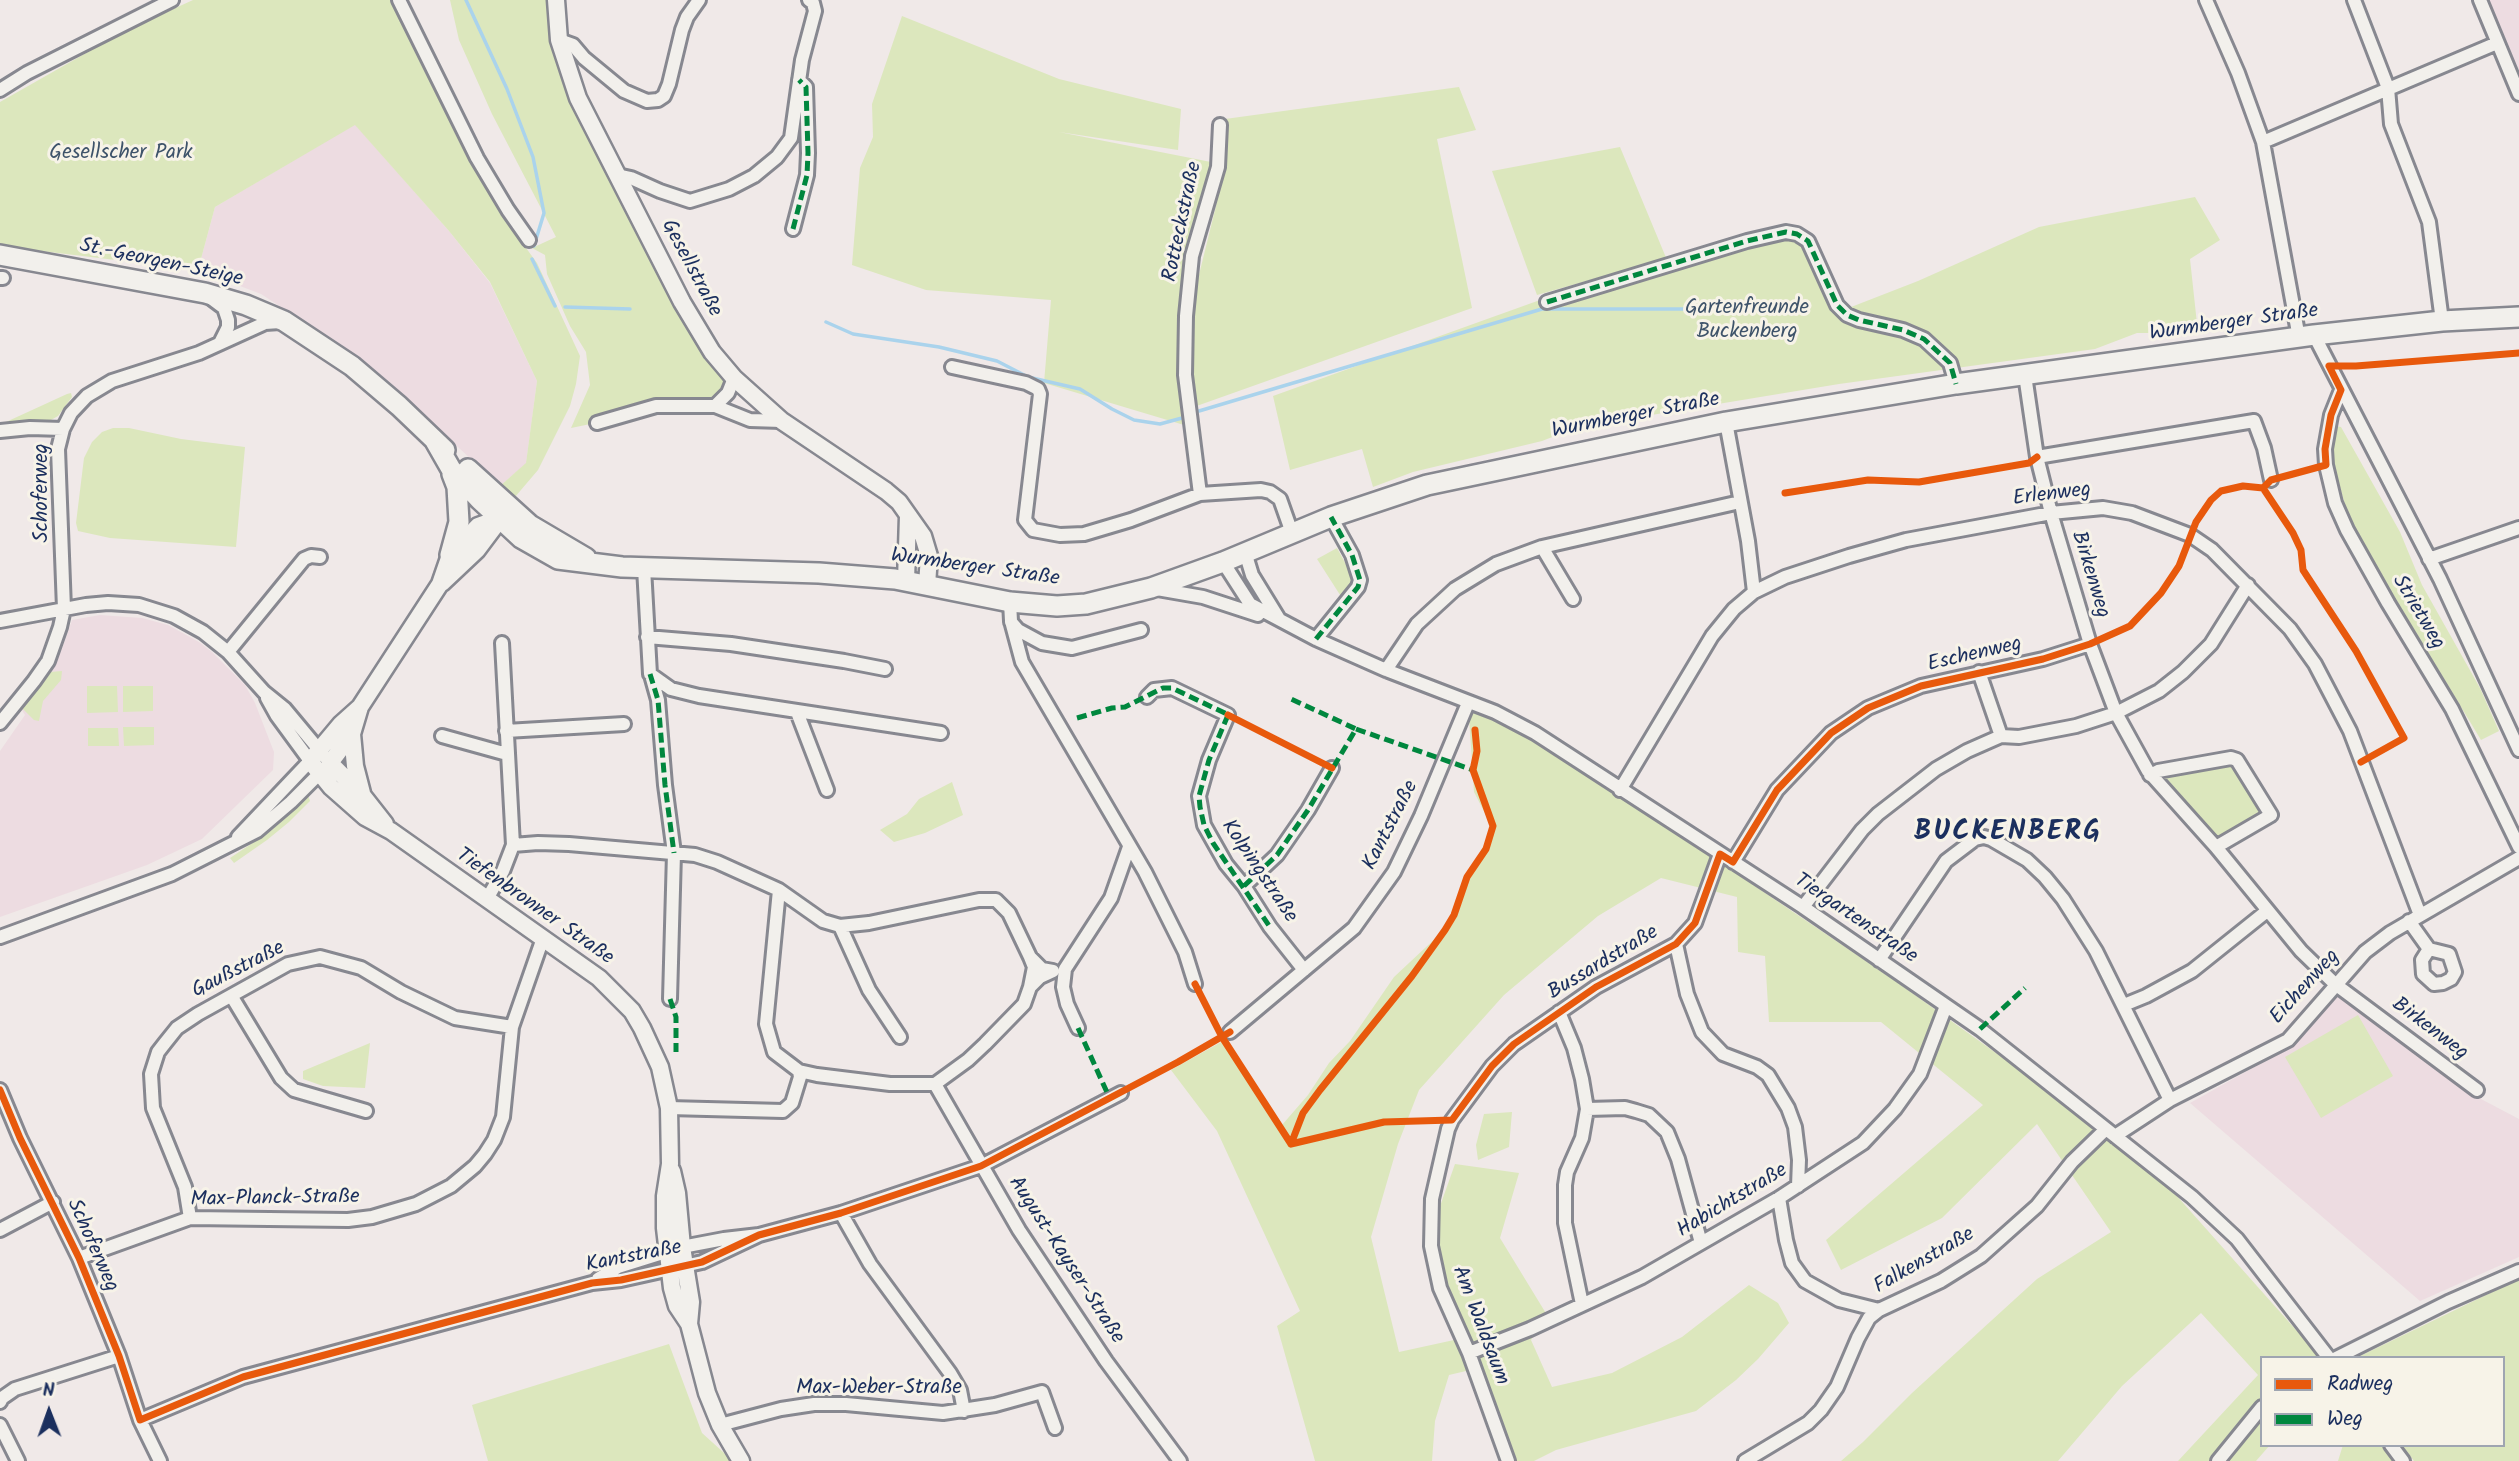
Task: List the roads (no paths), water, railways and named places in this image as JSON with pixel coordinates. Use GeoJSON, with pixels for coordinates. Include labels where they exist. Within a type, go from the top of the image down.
{"type":"FeatureCollection","features":[{"type":"Feature","properties":{"kind":"main road","name":"St.-Georgen-Steige"},"geometry":{"type":"LineString","coordinates":[[0,255],[205,293],[246,305],[284,321],[352,366],[399,406],[505,513]]}},
{"type":"Feature","properties":{"kind":"main road","name":"Wurmberger Straße"},"geometry":{"type":"LineString","coordinates":[[505,513],[596,564],[819,573],[906,581],[927,585],[1010,612],[1086,604],[1151,588],[1223,562],[1331,517],[1427,485],[1726,422],[1956,384],[2306,337],[2442,321],[2519,317]]}},
{"type":"Feature","properties":{"kind":"main road","name":"St.-Georgen-Steige"},"geometry":{"type":"LineString","coordinates":[[435,442],[451,469],[505,513]]}},
{"type":"Feature","properties":{"kind":"main road"},"geometry":{"type":"LineString","coordinates":[[450,555],[457,535],[459,514],[457,487],[451,469]]}},
{"type":"Feature","properties":{"kind":"street"},"geometry":{"type":"LineString","coordinates":[[0,90],[172,0]]}},
{"type":"Feature","properties":{"kind":"street"},"geometry":{"type":"LineString","coordinates":[[399,0],[477,158],[529,240]]}},
{"type":"Feature","properties":{"kind":"street","name":"Gesellstraße"},"geometry":{"type":"LineString","coordinates":[[556,0],[559,40],[578,98],[682,302],[712,352],[734,378],[782,421],[899,502],[923,536],[929,556],[927,585]]}},
{"type":"Feature","properties":{"kind":"street"},"geometry":{"type":"LineString","coordinates":[[559,40],[573,45],[584,58],[624,90],[647,101],[658,100],[664,96],[669,85],[687,17],[699,0]]}},
{"type":"Feature","properties":{"kind":"street","name":"Gesellstraße"},"geometry":{"type":"LineString","coordinates":[[617,175],[690,201],[729,189],[754,176],[777,157],[791,138],[806,42],[815,11],[809,0]]}},
{"type":"Feature","properties":{"kind":"street","name":"Strietweg"},"geometry":{"type":"LineString","coordinates":[[2206,0],[2238,73],[2263,142],[2306,337],[2341,390],[2430,559],[2519,750]]}},
{"type":"Feature","properties":{"kind":"street"},"geometry":{"type":"LineString","coordinates":[[2354,0],[2388,88],[2391,124],[2428,222],[2442,321]]}},
{"type":"Feature","properties":{"kind":"street"},"geometry":{"type":"LineString","coordinates":[[2480,0],[2519,94]]}},
{"type":"Feature","properties":{"kind":"street"},"geometry":{"type":"LineString","coordinates":[[2263,142],[2497,43]]}},
{"type":"Feature","properties":{"kind":"street","name":"Gesellstraße"},"geometry":{"type":"LineString","coordinates":[[793,229],[807,175],[808,153],[806,87],[799,80]]}},
{"type":"Feature","properties":{"kind":"street","name":"Rotteckstraße"},"geometry":{"type":"LineString","coordinates":[[1200,494],[1185,375],[1186,316],[1192,256],[1218,167],[1220,125]]}},
{"type":"Feature","properties":{"kind":"street"},"geometry":{"type":"LineString","coordinates":[[1547,302],[1747,241],[1786,232],[1797,234],[1808,241],[1838,305],[1847,315],[1903,330],[1924,339],[1950,363],[1956,384]]}},
{"type":"Feature","properties":{"kind":"street"},"geometry":{"type":"LineString","coordinates":[[205,293],[227,313],[228,327],[220,343]]}},
{"type":"Feature","properties":{"kind":"street","name":"Schoferweg"},"geometry":{"type":"LineString","coordinates":[[0,723],[48,661],[64,609],[58,458],[63,429],[76,407],[101,386],[130,374],[199,353],[265,323],[284,321]]}},
{"type":"Feature","properties":{"kind":"street"},"geometry":{"type":"LineString","coordinates":[[952,367],[1026,383],[1038,389],[1040,394],[1025,520],[1033,530],[1060,535],[1102,530],[1200,494],[1241,490],[1270,492],[1280,499],[1293,533]]}},
{"type":"Feature","properties":{"kind":"street","name":"Birkenweg"},"geometry":{"type":"LineString","coordinates":[[2025,375],[2037,457],[2090,645],[2116,713],[2130,743],[2150,775],[2216,847],[2301,951],[2336,984],[2477,1090]]}},
{"type":"Feature","properties":{"kind":"street"},"geometry":{"type":"LineString","coordinates":[[715,406],[728,393],[734,378]]}},
{"type":"Feature","properties":{"kind":"street","name":"Strietweg"},"geometry":{"type":"LineString","coordinates":[[2341,390],[2331,415],[2325,449],[2335,503],[2382,593],[2452,709],[2519,847]]}},
{"type":"Feature","properties":{"kind":"street"},"geometry":{"type":"LineString","coordinates":[[597,423],[656,406],[715,406],[750,420],[782,421]]}},
{"type":"Feature","properties":{"kind":"street"},"geometry":{"type":"LineString","coordinates":[[2037,457],[2254,421],[2264,448],[2271,480]]}},
{"type":"Feature","properties":{"kind":"street"},"geometry":{"type":"LineString","coordinates":[[1726,422],[1748,541],[1754,592]]}},
{"type":"Feature","properties":{"kind":"street"},"geometry":{"type":"LineString","coordinates":[[0,431],[63,429]]}},
{"type":"Feature","properties":{"kind":"street"},"geometry":{"type":"LineString","coordinates":[[1386,670],[1417,624],[1455,589],[1496,564],[1542,547],[1740,502]]}},
{"type":"Feature","properties":{"kind":"street","name":"Erlenweg"},"geometry":{"type":"LineString","coordinates":[[1620,790],[1712,636],[1734,609],[1754,592],[1785,577],[1895,543],[2051,513],[2103,508],[2132,513],[2190,535],[2212,550],[2290,629],[2315,664],[2350,731],[2415,918],[2429,949]]}},
{"type":"Feature","properties":{"kind":"street"},"geometry":{"type":"LineString","coordinates":[[440,584],[450,555],[478,526],[505,513]]}},
{"type":"Feature","properties":{"kind":"street"},"geometry":{"type":"LineString","coordinates":[[320,762],[341,724],[360,706],[440,584],[489,537],[505,513]]}},
{"type":"Feature","properties":{"kind":"street"},"geometry":{"type":"LineString","coordinates":[[906,581],[908,516]]}},
{"type":"Feature","properties":{"kind":"street"},"geometry":{"type":"LineString","coordinates":[[1316,639],[1358,587],[1360,580],[1352,555],[1331,517]]}},
{"type":"Feature","properties":{"kind":"street"},"geometry":{"type":"LineString","coordinates":[[2430,559],[2519,528]]}},
{"type":"Feature","properties":{"kind":"street"},"geometry":{"type":"LineString","coordinates":[[1542,547],[1573,599]]}},
{"type":"Feature","properties":{"kind":"street"},"geometry":{"type":"LineString","coordinates":[[1245,552],[1252,575],[1281,623]]}},
{"type":"Feature","properties":{"kind":"street"},"geometry":{"type":"LineString","coordinates":[[228,652],[304,559],[311,556],[320,557]]}},
{"type":"Feature","properties":{"kind":"street","name":"Tiergartenstraße"},"geometry":{"type":"LineString","coordinates":[[1223,562],[1250,604],[1281,623]]}},
{"type":"Feature","properties":{"kind":"street"},"geometry":{"type":"LineString","coordinates":[[644,568],[650,674],[659,699],[665,785],[674,853],[670,999]]}},
{"type":"Feature","properties":{"kind":"street"},"geometry":{"type":"LineString","coordinates":[[1803,907],[1862,830],[1878,814],[1936,769],[2001,736],[2019,737],[2076,726],[2116,713],[2159,691],[2211,644],[2248,585]]}},
{"type":"Feature","properties":{"kind":"street","name":"Tiergartenstraße"},"geometry":{"type":"LineString","coordinates":[[1151,588],[1203,597],[1281,623],[1386,670],[1495,712],[1535,733],[1803,907],[1980,1029],[2192,1197],[2237,1239],[2327,1356]]}},
{"type":"Feature","properties":{"kind":"street"},"geometry":{"type":"LineString","coordinates":[[0,621],[108,603],[139,606],[174,616],[203,632],[228,652],[264,692],[276,716],[320,762]]}},
{"type":"Feature","properties":{"kind":"street"},"geometry":{"type":"LineString","coordinates":[[1010,612],[1018,631],[1042,643],[1072,648],[1141,630]]}},
{"type":"Feature","properties":{"kind":"street"},"geometry":{"type":"LineString","coordinates":[[1010,612],[1023,662],[1144,872],[1185,952],[1195,984]]}},
{"type":"Feature","properties":{"kind":"street"},"geometry":{"type":"LineString","coordinates":[[647,637],[731,644],[886,669]]}},
{"type":"Feature","properties":{"kind":"street"},"geometry":{"type":"LineString","coordinates":[[486,900],[503,871],[513,845],[502,643]]}},
{"type":"Feature","properties":{"kind":"street","name":"Eschenweg"},"geometry":{"type":"LineString","coordinates":[[1733,862],[1777,790],[1832,733],[1868,708],[1921,686],[2043,659],[2090,645]]}},
{"type":"Feature","properties":{"kind":"street"},"geometry":{"type":"LineString","coordinates":[[1979,672],[2001,736]]}},
{"type":"Feature","properties":{"kind":"street"},"geometry":{"type":"LineString","coordinates":[[650,674],[671,689],[690,694],[941,733]]}},
{"type":"Feature","properties":{"kind":"street","name":"Kolpingstraße"},"geometry":{"type":"LineString","coordinates":[[1147,697],[1154,691],[1172,688],[1228,715],[1209,760],[1199,796],[1204,825],[1213,843],[1270,927],[1304,970]]}},
{"type":"Feature","properties":{"kind":"street","name":"Kantstraße"},"geometry":{"type":"LineString","coordinates":[[1230,1032],[1354,928],[1394,872],[1468,703]]}},
{"type":"Feature","properties":{"kind":"street"},"geometry":{"type":"LineString","coordinates":[[360,706],[352,734],[355,766],[363,796]]}},
{"type":"Feature","properties":{"kind":"street"},"geometry":{"type":"LineString","coordinates":[[797,712],[827,790]]}},
{"type":"Feature","properties":{"kind":"street"},"geometry":{"type":"LineString","coordinates":[[506,731],[624,724]]}},
{"type":"Feature","properties":{"kind":"street"},"geometry":{"type":"LineString","coordinates":[[0,937],[172,874],[234,842],[352,734]]}},
{"type":"Feature","properties":{"kind":"street"},"geometry":{"type":"LineString","coordinates":[[442,736],[508,754]]}},
{"type":"Feature","properties":{"kind":"street"},"geometry":{"type":"LineString","coordinates":[[2150,775],[2158,771],[2231,758],[2237,760],[2271,815],[2216,847]]}},
{"type":"Feature","properties":{"kind":"street","name":"Tiefenbronner Straße"},"geometry":{"type":"LineString","coordinates":[[320,762],[363,796],[391,831]]}},
{"type":"Feature","properties":{"kind":"street","name":"Tiefenbronner Straße"},"geometry":{"type":"LineString","coordinates":[[320,762],[331,787],[365,817],[391,831],[599,978],[632,1011],[660,1067],[668,1108],[670,1164],[677,1193],[675,1249],[669,1269],[677,1306],[689,1324],[707,1394],[741,1461]]}},
{"type":"Feature","properties":{"kind":"street"},"geometry":{"type":"LineString","coordinates":[[1244,886],[1277,855],[1308,810],[1332,768]]}},
{"type":"Feature","properties":{"kind":"street"},"geometry":{"type":"LineString","coordinates":[[1879,960],[1946,862],[1975,839],[1984,837],[2028,860],[2063,899],[2096,951],[2170,1100]]}},
{"type":"Feature","properties":{"kind":"street"},"geometry":{"type":"LineString","coordinates":[[513,845],[559,844],[695,855],[779,890],[815,916],[840,926],[869,923],[979,900],[996,901],[1009,913],[1034,967],[1024,1004],[968,1060],[935,1084],[846,1080],[799,1071],[774,1052],[766,1024],[779,890]]}},
{"type":"Feature","properties":{"kind":"street"},"geometry":{"type":"LineString","coordinates":[[1078,1028],[1063,987],[1065,969],[1111,898],[1129,847]]}},
{"type":"Feature","properties":{"kind":"street","name":"Bussardstraße"},"geometry":{"type":"LineString","coordinates":[[1452,1120],[1492,1066],[1514,1044],[1596,987],[1676,944],[1695,923],[1720,854]]}},
{"type":"Feature","properties":{"kind":"street","name":"Eichenweg"},"geometry":{"type":"LineString","coordinates":[[2111,1132],[2288,1040],[2365,952],[2415,918],[2519,858]]}},
{"type":"Feature","properties":{"kind":"street"},"geometry":{"type":"LineString","coordinates":[[2124,1006],[2192,971],[2267,911]]}},
{"type":"Feature","properties":{"kind":"street"},"geometry":{"type":"LineString","coordinates":[[840,926],[869,990],[900,1037]]}},
{"type":"Feature","properties":{"kind":"street","name":"Max-Planck-Straße"},"geometry":{"type":"LineString","coordinates":[[79,1258],[190,1218],[348,1220],[372,1217],[416,1204],[451,1186],[475,1166],[495,1136],[503,1117],[512,1027],[543,938]]}},
{"type":"Feature","properties":{"kind":"street"},"geometry":{"type":"LineString","coordinates":[[1676,944],[1687,994],[1702,1032],[1723,1054],[1757,1067],[1768,1075],[1788,1108],[1795,1127],[1798,1149],[1798,1186]]}},
{"type":"Feature","properties":{"kind":"street","name":"Gaußstraße"},"geometry":{"type":"LineString","coordinates":[[190,1218],[186,1187],[153,1108],[151,1074],[158,1052],[177,1028],[198,1014],[288,964],[320,957],[361,968],[401,992],[456,1018],[512,1027]]}},
{"type":"Feature","properties":{"kind":"street"},"geometry":{"type":"LineString","coordinates":[[1030,957],[1042,969],[1053,971]]}},
{"type":"Feature","properties":{"kind":"street"},"geometry":{"type":"LineString","coordinates":[[1030,988],[1040,977],[1069,962]]}},
{"type":"Feature","properties":{"kind":"street"},"geometry":{"type":"LineString","coordinates":[[232,997],[281,1078],[294,1090],[366,1111]]}},
{"type":"Feature","properties":{"kind":"street","name":"Habichtstraße"},"geometry":{"type":"LineString","coordinates":[[1469,1353],[1530,1329],[1642,1277],[1779,1198],[1863,1143],[1895,1109],[1920,1074],[1946,1006]]}},
{"type":"Feature","properties":{"kind":"street"},"geometry":{"type":"LineString","coordinates":[[1559,1012],[1574,1048],[1587,1109],[1582,1138],[1567,1172],[1565,1185],[1565,1223],[1582,1304]]}},
{"type":"Feature","properties":{"kind":"street"},"geometry":{"type":"LineString","coordinates":[[668,1108],[783,1111],[792,1103],[800,1077],[799,1071]]}},
{"type":"Feature","properties":{"kind":"street","name":"August-Kayser-Straße"},"geometry":{"type":"LineString","coordinates":[[935,1084],[1019,1230],[1106,1361],[1180,1461]]}},
{"type":"Feature","properties":{"kind":"street","name":"Schoferweg"},"geometry":{"type":"LineString","coordinates":[[0,1090],[20,1138],[79,1258],[119,1356],[140,1420],[160,1461]]}},
{"type":"Feature","properties":{"kind":"street","name":"Kantstraße"},"geometry":{"type":"LineString","coordinates":[[592,1283],[618,1268],[675,1249],[760,1235],[841,1213],[981,1166],[1121,1093]]}},
{"type":"Feature","properties":{"kind":"street"},"geometry":{"type":"LineString","coordinates":[[1587,1109],[1625,1108],[1636,1111],[1648,1115],[1667,1132],[1678,1159],[1702,1243]]}},
{"type":"Feature","properties":{"kind":"street","name":"Am Waldsaum"},"geometry":{"type":"LineString","coordinates":[[1452,1120],[1432,1199],[1431,1246],[1440,1288],[1469,1353],[1508,1461]]}},
{"type":"Feature","properties":{"kind":"street","name":"Falkenstraße"},"geometry":{"type":"LineString","coordinates":[[1745,1461],[1808,1423],[1822,1410],[1837,1387],[1869,1318],[1980,1256],[2037,1206],[2072,1162],[2111,1132]]}},
{"type":"Feature","properties":{"kind":"street"},"geometry":{"type":"LineString","coordinates":[[1779,1198],[1793,1263],[1805,1282],[1839,1300],[1880,1310]]}},
{"type":"Feature","properties":{"kind":"street"},"geometry":{"type":"LineString","coordinates":[[0,1230],[53,1202]]}},
{"type":"Feature","properties":{"kind":"street"},"geometry":{"type":"LineString","coordinates":[[841,1213],[870,1264],[950,1373],[960,1390],[964,1410]]}},
{"type":"Feature","properties":{"kind":"street","name":"Kantstraße"},"geometry":{"type":"LineString","coordinates":[[140,1420],[243,1377],[592,1283],[621,1280],[702,1262],[760,1235]]}},
{"type":"Feature","properties":{"kind":"street","name":"Tiefenbronner Straße"},"geometry":{"type":"LineString","coordinates":[[675,1249],[685,1265],[691,1302],[689,1324]]}},
{"type":"Feature","properties":{"kind":"street"},"geometry":{"type":"LineString","coordinates":[[2340,1356],[2448,1302],[2519,1271]]}},
{"type":"Feature","properties":{"kind":"street"},"geometry":{"type":"LineString","coordinates":[[0,1402],[15,1389],[119,1356]]}},
{"type":"Feature","properties":{"kind":"street","name":"Max-Weber-Straße"},"geometry":{"type":"LineString","coordinates":[[720,1424],[814,1404],[846,1404],[919,1412],[964,1410],[1042,1392],[1055,1428]]}},
{"type":"Feature","properties":{"kind":"street"},"geometry":{"type":"LineString","coordinates":[[2218,1461],[2260,1409]]}},
{"type":"Feature","properties":{"kind":"street"},"geometry":{"type":"LineString","coordinates":[[0,1426],[18,1461]]}},
{"type":"Feature","properties":{"kind":"waterway"},"geometry":{"type":"LineString","coordinates":[[466,0],[507,89],[533,157],[544,213],[534,246]]}},
{"type":"Feature","properties":{"kind":"waterway"},"geometry":{"type":"LineString","coordinates":[[532,259],[555,306]]}},
{"type":"Feature","properties":{"kind":"waterway"},"geometry":{"type":"LineString","coordinates":[[565,307],[630,309]]}},
{"type":"Feature","properties":{"kind":"waterway"},"geometry":{"type":"LineString","coordinates":[[1199,411],[1542,309],[1711,309]]}},
{"type":"Feature","properties":{"kind":"waterway"},"geometry":{"type":"LineString","coordinates":[[826,322],[853,334],[939,347],[997,361],[1028,377],[1080,389],[1134,420],[1160,424],[1182,418]]}},
{"type":"Feature","properties":{"kind":"district","name":"BUCKENBERG"},"geometry":{"type":"Point","coordinates":[2008,834]}},
{"type":"Feature","properties":{"kind":"park label","name":"Gesellscher Park"},"geometry":{"type":"Point","coordinates":[121,154]}},
{"type":"Feature","properties":{"kind":"park label","name":"Gartenfreunde Buckenberg"},"geometry":{"type":"Point","coordinates":[1747,321]}}]}
